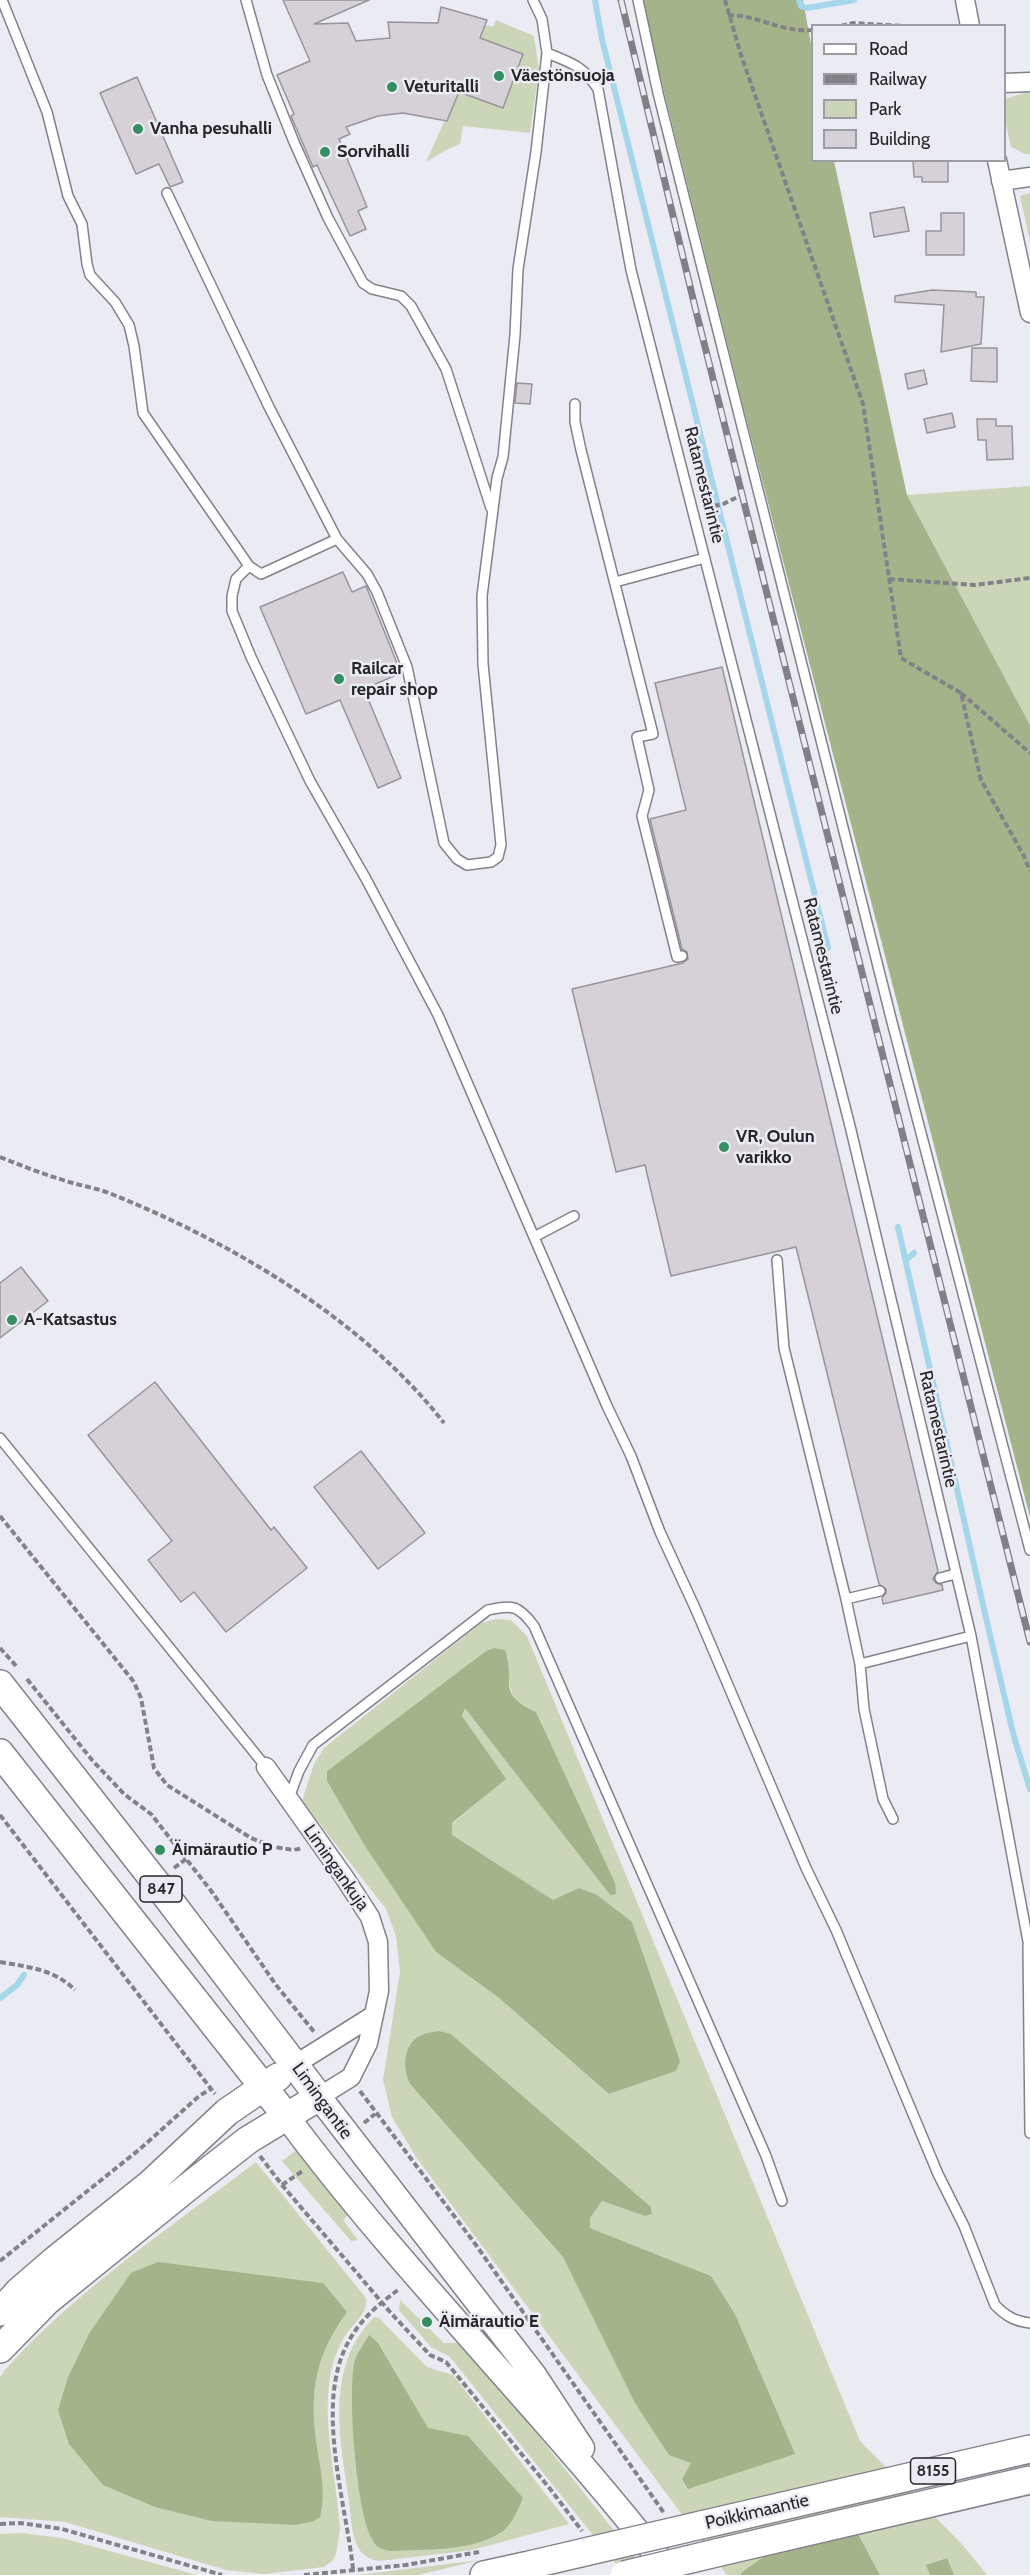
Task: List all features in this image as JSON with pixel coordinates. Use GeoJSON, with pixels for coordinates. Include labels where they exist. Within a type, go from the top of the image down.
{"type":"FeatureCollection","features":[{"type":"Feature","properties":{"kind":"main road","name":"Limingantie"},"geometry":{"type":"LineString","coordinates":[[0,1684],[296,2064],[534,2375],[633,2525]]}},
{"type":"Feature","properties":{"kind":"main road","name":"Limingantie"},"geometry":{"type":"LineString","coordinates":[[0,1753],[318,2159],[421,2283],[633,2525],[672,2575]]}},
{"type":"Feature","properties":{"kind":"main road"},"geometry":{"type":"LineString","coordinates":[[0,2312],[18,2291],[150,2184],[227,2112],[296,2064]]}},
{"type":"Feature","properties":{"kind":"main road"},"geometry":{"type":"LineString","coordinates":[[0,2349],[47,2301],[248,2140],[319,2097]]}},
{"type":"Feature","properties":{"kind":"main road","name":"Poikkimaantie"},"geometry":{"type":"LineString","coordinates":[[485,2563],[525,2566],[1030,2449]]}},
{"type":"Feature","properties":{"kind":"main road","name":"Poikkimaantie"},"geometry":{"type":"LineString","coordinates":[[624,2575],[1030,2480]]}},
{"type":"Feature","properties":{"kind":"street"},"geometry":{"type":"LineString","coordinates":[[965,0],[970,24]]}},
{"type":"Feature","properties":{"kind":"street"},"geometry":{"type":"LineString","coordinates":[[1006,83],[1030,82]]}},
{"type":"Feature","properties":{"kind":"street"},"geometry":{"type":"LineString","coordinates":[[997,162],[1030,313]]}},
{"type":"Feature","properties":{"kind":"street"},"geometry":{"type":"LineString","coordinates":[[1001,181],[1030,177]]}},
{"type":"Feature","properties":{"kind":"street","name":"Limingankuja"},"geometry":{"type":"LineString","coordinates":[[266,1767],[370,1917],[378,1942],[379,1991],[368,2043],[351,2077]]}},
{"type":"Feature","properties":{"kind":"street"},"geometry":{"type":"LineString","coordinates":[[296,2064],[374,2015]]}},
{"type":"Feature","properties":{"kind":"street"},"geometry":{"type":"LineString","coordinates":[[319,2097],[351,2077]]}},
{"type":"Feature","properties":{"kind":"lane"},"geometry":{"type":"LineString","coordinates":[[2,0],[47,112],[68,196],[82,224],[90,275],[115,302],[129,324],[143,413],[249,566],[261,574],[336,539]]}},
{"type":"Feature","properties":{"kind":"lane"},"geometry":{"type":"LineString","coordinates":[[246,0],[267,75],[328,218],[363,283],[372,289],[401,296],[411,306],[446,369],[492,512]]}},
{"type":"Feature","properties":{"kind":"lane"},"geometry":{"type":"LineString","coordinates":[[167,193],[269,406],[336,539],[356,559],[372,583],[407,667],[444,843],[457,859],[467,865],[491,862],[498,857],[501,845],[483,664],[482,597],[492,512],[502,457],[518,269],[547,53],[542,19],[533,0]]}},
{"type":"Feature","properties":{"kind":"lane"},"geometry":{"type":"LineString","coordinates":[[638,0],[658,93],[892,1022],[1030,1550]]}},
{"type":"Feature","properties":{"kind":"lane","name":"Ratamestarintie"},"geometry":{"type":"LineString","coordinates":[[547,53],[575,64],[588,73],[598,89],[631,270],[705,558],[728,672],[850,1126],[970,1636],[1029,1949],[1030,2133]]}},
{"type":"Feature","properties":{"kind":"lane"},"geometry":{"type":"LineString","coordinates":[[575,404],[575,422],[581,450],[653,734],[638,737],[649,790],[642,816],[676,957],[682,956]]}},
{"type":"Feature","properties":{"kind":"lane"},"geometry":{"type":"LineString","coordinates":[[615,582],[705,558]]}},
{"type":"Feature","properties":{"kind":"lane"},"geometry":{"type":"LineString","coordinates":[[249,566],[236,579],[232,611],[251,657],[310,781],[366,879],[438,1015],[631,1456],[660,1532],[836,1930],[938,2174],[964,2226],[995,2305],[1010,2318],[1030,2323]]}},
{"type":"Feature","properties":{"kind":"lane"},"geometry":{"type":"LineString","coordinates":[[534,1237],[574,1216]]}},
{"type":"Feature","properties":{"kind":"lane"},"geometry":{"type":"LineString","coordinates":[[777,1260],[784,1348],[846,1599],[860,1664],[864,1709],[881,1789],[893,1819]]}},
{"type":"Feature","properties":{"kind":"lane"},"geometry":{"type":"LineString","coordinates":[[0,1438],[266,1767]]}},
{"type":"Feature","properties":{"kind":"lane"},"geometry":{"type":"LineString","coordinates":[[940,1578],[955,1574]]}},
{"type":"Feature","properties":{"kind":"lane"},"geometry":{"type":"LineString","coordinates":[[846,1599],[880,1591]]}},
{"type":"Feature","properties":{"kind":"lane"},"geometry":{"type":"LineString","coordinates":[[289,1800],[299,1771],[313,1745],[488,1610],[506,1606],[522,1610],[534,1626],[761,2146],[782,2201]]}},
{"type":"Feature","properties":{"kind":"lane"},"geometry":{"type":"LineString","coordinates":[[860,1664],[970,1636]]}},
{"type":"Feature","properties":{"kind":"path"},"geometry":{"type":"LineString","coordinates":[[724,0],[863,404],[901,658],[961,693],[1030,753]]}},
{"type":"Feature","properties":{"kind":"path"},"geometry":{"type":"LineString","coordinates":[[728,15],[763,19],[796,31],[811,30]]}},
{"type":"Feature","properties":{"kind":"path"},"geometry":{"type":"LineString","coordinates":[[858,24],[878,24]]}},
{"type":"Feature","properties":{"kind":"path"},"geometry":{"type":"LineString","coordinates":[[711,507],[758,488]]}},
{"type":"Feature","properties":{"kind":"path"},"geometry":{"type":"LineString","coordinates":[[889,579],[975,585],[1030,578]]}},
{"type":"Feature","properties":{"kind":"path"},"geometry":{"type":"LineString","coordinates":[[961,693],[981,780],[1024,856],[1030,871]]}},
{"type":"Feature","properties":{"kind":"path"},"geometry":{"type":"LineString","coordinates":[[0,1157],[60,1180],[107,1192],[229,1248],[316,1303],[394,1369],[444,1423]]}},
{"type":"Feature","properties":{"kind":"path"},"geometry":{"type":"LineString","coordinates":[[0,1516],[134,1682],[141,1698],[154,1768],[167,1785],[251,1838],[274,1847],[294,1850],[322,1846]]}},
{"type":"Feature","properties":{"kind":"path"},"geometry":{"type":"LineString","coordinates":[[0,1648],[41,1695],[92,1760],[124,1794],[151,1814],[212,1892],[276,1985],[326,2046]]}},
{"type":"Feature","properties":{"kind":"path"},"geometry":{"type":"LineString","coordinates":[[0,1815],[227,2112]]}},
{"type":"Feature","properties":{"kind":"path"},"geometry":{"type":"LineString","coordinates":[[174,1868],[186,1859]]}},
{"type":"Feature","properties":{"kind":"path"},"geometry":{"type":"LineString","coordinates":[[0,1962],[41,1969],[63,1978],[75,1990]]}},
{"type":"Feature","properties":{"kind":"path"},"geometry":{"type":"LineString","coordinates":[[351,2077],[375,2114],[476,2245],[667,2517]]}},
{"type":"Feature","properties":{"kind":"path"},"geometry":{"type":"LineString","coordinates":[[0,2261],[140,2150],[211,2089]]}},
{"type":"Feature","properties":{"kind":"path"},"geometry":{"type":"LineString","coordinates":[[248,2140],[282,2186],[382,2302],[430,2355],[446,2361],[551,2490],[586,2537]]}},
{"type":"Feature","properties":{"kind":"path"},"geometry":{"type":"LineString","coordinates":[[354,2569],[336,2451],[334,2392],[339,2364],[350,2338],[382,2302],[398,2290]]}},
{"type":"Feature","properties":{"kind":"path"},"geometry":{"type":"LineString","coordinates":[[0,2524],[21,2523],[62,2529],[222,2575]]}},
{"type":"Feature","properties":{"kind":"path"},"geometry":{"type":"LineString","coordinates":[[304,2575],[406,2565],[485,2563]]}},
{"type":"Feature","properties":{"kind":"green space"},"geometry":{"type":"Polygon","coordinates":[[[641,0],[803,0],[811,44],[811,162],[834,162],[907,495],[1030,725],[1030,1517],[741,398],[641,0]]]}},
{"type":"Feature","properties":{"kind":"green space"},"geometry":{"type":"Polygon","coordinates":[[[496,20],[534,36],[539,70],[530,133],[463,126],[460,144],[426,162],[445,120],[448,120],[485,25],[493,27],[496,20]]]}},
{"type":"Feature","properties":{"kind":"green space"},"geometry":{"type":"Polygon","coordinates":[[[1030,93],[1030,154],[1011,147],[1006,124],[1006,99],[1030,93]]]}},
{"type":"Feature","properties":{"kind":"green space"},"geometry":{"type":"Polygon","coordinates":[[[1030,193],[1030,241],[1020,196],[1030,193]]]}},
{"type":"Feature","properties":{"kind":"green space"},"geometry":{"type":"Polygon","coordinates":[[[1030,486],[1030,725],[907,495],[1030,486]]]}},
{"type":"Feature","properties":{"kind":"green space"},"geometry":{"type":"Polygon","coordinates":[[[496,1619],[511,1620],[527,1636],[860,2441],[961,2543],[987,2575],[954,2575],[946,2558],[927,2565],[930,2575],[880,2575],[857,2532],[742,2572],[741,2575],[727,2575],[416,2157],[392,2117],[383,2080],[400,1972],[396,1936],[386,1909],[302,1801],[314,1764],[324,1748],[481,1623],[496,1619]],[[486,1651],[327,1771],[327,1781],[436,1952],[499,1998],[609,2094],[676,2071],[679,2061],[632,1922],[553,1900],[452,1836],[452,1824],[505,1779],[462,1716],[465,1707],[609,1894],[616,1893],[536,1712],[519,1701],[511,1691],[508,1658],[486,1651]],[[451,2034],[410,2084],[563,2257],[596,2323],[692,2463],[686,2471],[794,2454],[735,2314],[711,2276],[590,2228],[589,2218],[602,2201],[645,2216],[652,2214],[651,2207],[451,2034]]]}},
{"type":"Feature","properties":{"kind":"green space"},"geometry":{"type":"Polygon","coordinates":[[[494,1648],[505,1650],[511,1692],[523,1705],[536,1712],[615,1883],[616,1894],[610,1895],[465,1708],[462,1716],[506,1779],[452,1823],[452,1835],[553,1900],[579,1888],[597,1895],[632,1922],[680,2061],[676,2071],[609,2094],[499,1998],[436,1952],[365,1846],[327,1781],[327,1771],[486,1651],[494,1648]]]}},
{"type":"Feature","properties":{"kind":"green space"},"geometry":{"type":"Polygon","coordinates":[[[439,2031],[451,2034],[651,2207],[652,2214],[645,2216],[602,2201],[590,2218],[590,2228],[711,2276],[735,2314],[795,2454],[688,2489],[682,2479],[691,2463],[669,2455],[635,2403],[563,2257],[410,2084],[405,2065],[410,2045],[422,2035],[439,2031]]]}},
{"type":"Feature","properties":{"kind":"green space"},"geometry":{"type":"Polygon","coordinates":[[[295,2151],[299,2153],[348,2215],[343,2220],[358,2240],[351,2241],[282,2161],[295,2151]]]}},
{"type":"Feature","properties":{"kind":"green space"},"geometry":{"type":"Polygon","coordinates":[[[256,2162],[366,2298],[363,2313],[347,2333],[339,2348],[329,2383],[328,2425],[340,2530],[333,2560],[324,2567],[264,2574],[226,2570],[65,2522],[0,2517],[0,2377],[4,2371],[32,2341],[93,2287],[256,2162]]]}},
{"type":"Feature","properties":{"kind":"green space"},"geometry":{"type":"Polygon","coordinates":[[[158,2262],[323,2283],[347,2312],[327,2345],[314,2393],[315,2428],[323,2500],[320,2517],[314,2521],[296,2525],[212,2521],[155,2507],[103,2485],[69,2444],[58,2410],[68,2377],[90,2332],[131,2273],[158,2262]]]}},
{"type":"Feature","properties":{"kind":"green space"},"geometry":{"type":"Polygon","coordinates":[[[400,2300],[444,2343],[465,2343],[649,2575],[625,2575],[450,2357],[431,2347],[399,2310],[400,2300]]]}},
{"type":"Feature","properties":{"kind":"green space"},"geometry":{"type":"Polygon","coordinates":[[[374,2317],[379,2318],[427,2367],[453,2375],[569,2524],[472,2550],[380,2561],[370,2559],[362,2553],[356,2542],[352,2525],[339,2415],[346,2364],[361,2333],[374,2317]]]}},
{"type":"Feature","properties":{"kind":"green space"},"geometry":{"type":"Polygon","coordinates":[[[369,2335],[378,2343],[428,2428],[468,2436],[523,2498],[511,2522],[500,2533],[475,2544],[461,2547],[390,2551],[375,2544],[366,2525],[358,2480],[352,2401],[354,2364],[369,2335]]]}},
{"type":"Feature","properties":{"kind":"green space"},"geometry":{"type":"Polygon","coordinates":[[[857,2532],[880,2575],[741,2575],[769,2553],[857,2532]]]}},
{"type":"Feature","properties":{"kind":"green space"},"geometry":{"type":"Polygon","coordinates":[[[21,2533],[62,2538],[197,2575],[0,2575],[0,2534],[21,2533]]]}},
{"type":"Feature","properties":{"kind":"green space"},"geometry":{"type":"Polygon","coordinates":[[[947,2558],[954,2575],[930,2575],[926,2565],[947,2558]]]}},
{"type":"Feature","properties":{"kind":"green space"},"geometry":{"type":"Polygon","coordinates":[[[480,2560],[418,2575],[358,2575],[480,2560]]]}},
{"type":"Feature","properties":{"kind":"building"},"geometry":{"type":"Polygon","coordinates":[[[283,0],[369,0],[314,24],[348,23],[356,41],[390,38],[388,22],[438,23],[441,7],[487,20],[480,38],[523,54],[503,108],[459,92],[447,121],[403,113],[378,116],[346,127],[350,134],[339,139],[367,207],[358,211],[366,229],[350,236],[317,165],[313,167],[291,116],[294,114],[277,75],[310,61],[283,0]]]}},
{"type":"Feature","properties":{"kind":"building","name":"Vanha pesuhalli"},"geometry":{"type":"Polygon","coordinates":[[[137,77],[183,182],[170,187],[159,164],[136,174],[100,93],[137,77]]]}},
{"type":"Feature","properties":{"kind":"building"},"geometry":{"type":"Polygon","coordinates":[[[913,162],[948,162],[948,182],[922,182],[922,177],[914,177],[913,162]]]}},
{"type":"Feature","properties":{"kind":"building"},"geometry":{"type":"Polygon","coordinates":[[[904,207],[909,231],[874,237],[870,213],[904,207]]]}},
{"type":"Feature","properties":{"kind":"building"},"geometry":{"type":"Polygon","coordinates":[[[941,213],[964,213],[964,255],[926,255],[926,231],[941,231],[941,213]]]}},
{"type":"Feature","properties":{"kind":"building"},"geometry":{"type":"Polygon","coordinates":[[[932,290],[976,292],[976,297],[984,297],[981,344],[941,352],[944,305],[895,302],[895,296],[932,290]]]}},
{"type":"Feature","properties":{"kind":"building"},"geometry":{"type":"Polygon","coordinates":[[[972,348],[997,348],[997,382],[971,381],[972,348]]]}},
{"type":"Feature","properties":{"kind":"building"},"geometry":{"type":"Polygon","coordinates":[[[924,370],[927,384],[908,389],[905,374],[924,370]]]}},
{"type":"Feature","properties":{"kind":"building"},"geometry":{"type":"Polygon","coordinates":[[[517,383],[532,384],[530,404],[515,403],[517,383]]]}},
{"type":"Feature","properties":{"kind":"building"},"geometry":{"type":"Polygon","coordinates":[[[952,413],[955,427],[927,433],[924,419],[952,413]]]}},
{"type":"Feature","properties":{"kind":"building"},"geometry":{"type":"Polygon","coordinates":[[[977,419],[996,419],[996,426],[1012,426],[1013,459],[987,460],[986,440],[978,440],[977,419]]]}},
{"type":"Feature","properties":{"kind":"building","name":"Railcar repair shop"},"geometry":{"type":"Polygon","coordinates":[[[343,572],[352,592],[366,586],[401,673],[364,689],[401,778],[378,788],[340,700],[306,714],[260,607],[343,572]]]}},
{"type":"Feature","properties":{"kind":"building","name":"VR, Oulun varikko"},"geometry":{"type":"Polygon","coordinates":[[[722,667],[938,1571],[933,1579],[942,1585],[943,1590],[883,1604],[882,1598],[886,1589],[879,1584],[796,1247],[671,1276],[645,1165],[616,1172],[572,989],[683,963],[688,959],[687,952],[682,949],[650,819],[686,810],[655,683],[722,667]]]}},
{"type":"Feature","properties":{"kind":"building","name":"A-Katsastus"},"geometry":{"type":"Polygon","coordinates":[[[21,1267],[48,1301],[0,1338],[0,1283],[21,1267]]]}},
{"type":"Feature","properties":{"kind":"building"},"geometry":{"type":"Polygon","coordinates":[[[155,1382],[271,1530],[274,1527],[307,1568],[226,1632],[194,1592],[181,1602],[148,1560],[172,1541],[88,1435],[155,1382]]]}},
{"type":"Feature","properties":{"kind":"building"},"geometry":{"type":"Polygon","coordinates":[[[361,1451],[425,1533],[378,1569],[314,1487],[361,1451]]]}},
{"type":"Feature","properties":{"kind":"waterway"},"geometry":{"type":"LineString","coordinates":[[595,0],[602,39],[828,948]]}},
{"type":"Feature","properties":{"kind":"waterway"},"geometry":{"type":"LineString","coordinates":[[799,0],[801,6],[807,8],[854,0]]}},
{"type":"Feature","properties":{"kind":"waterway"},"geometry":{"type":"LineString","coordinates":[[898,1227],[986,1618],[1014,1737],[1030,1789]]}},
{"type":"Feature","properties":{"kind":"waterway"},"geometry":{"type":"LineString","coordinates":[[906,1260],[914,1253]]}},
{"type":"Feature","properties":{"kind":"waterway"},"geometry":{"type":"LineString","coordinates":[[0,1998],[17,1985],[24,1975]]}},
{"type":"Feature","properties":{"kind":"railway"},"geometry":{"type":"LineString","coordinates":[[621,0],[696,311],[1030,1642]]}},
{"type":"Feature","properties":{"kind":"place","name":"Väestönsuoja"},"geometry":{"type":"Point","coordinates":[499,76]}},
{"type":"Feature","properties":{"kind":"place","name":"Veturitalli"},"geometry":{"type":"Point","coordinates":[392,87]}},
{"type":"Feature","properties":{"kind":"place","name":"Vanha pesuhalli"},"geometry":{"type":"Point","coordinates":[138,129]}},
{"type":"Feature","properties":{"kind":"place","name":"Sorvihalli"},"geometry":{"type":"Point","coordinates":[325,152]}},
{"type":"Feature","properties":{"kind":"place","name":"Railcar repair shop"},"geometry":{"type":"Point","coordinates":[339,679]}},
{"type":"Feature","properties":{"kind":"place","name":"VR, Oulun varikko"},"geometry":{"type":"Point","coordinates":[724,1147]}},
{"type":"Feature","properties":{"kind":"place","name":"A-Katsastus"},"geometry":{"type":"Point","coordinates":[12,1320]}},
{"type":"Feature","properties":{"kind":"place","name":"Äimärautio P"},"geometry":{"type":"Point","coordinates":[160,1850]}},
{"type":"Feature","properties":{"kind":"place","name":"Äimärautio E"},"geometry":{"type":"Point","coordinates":[427,2322]}}]}
